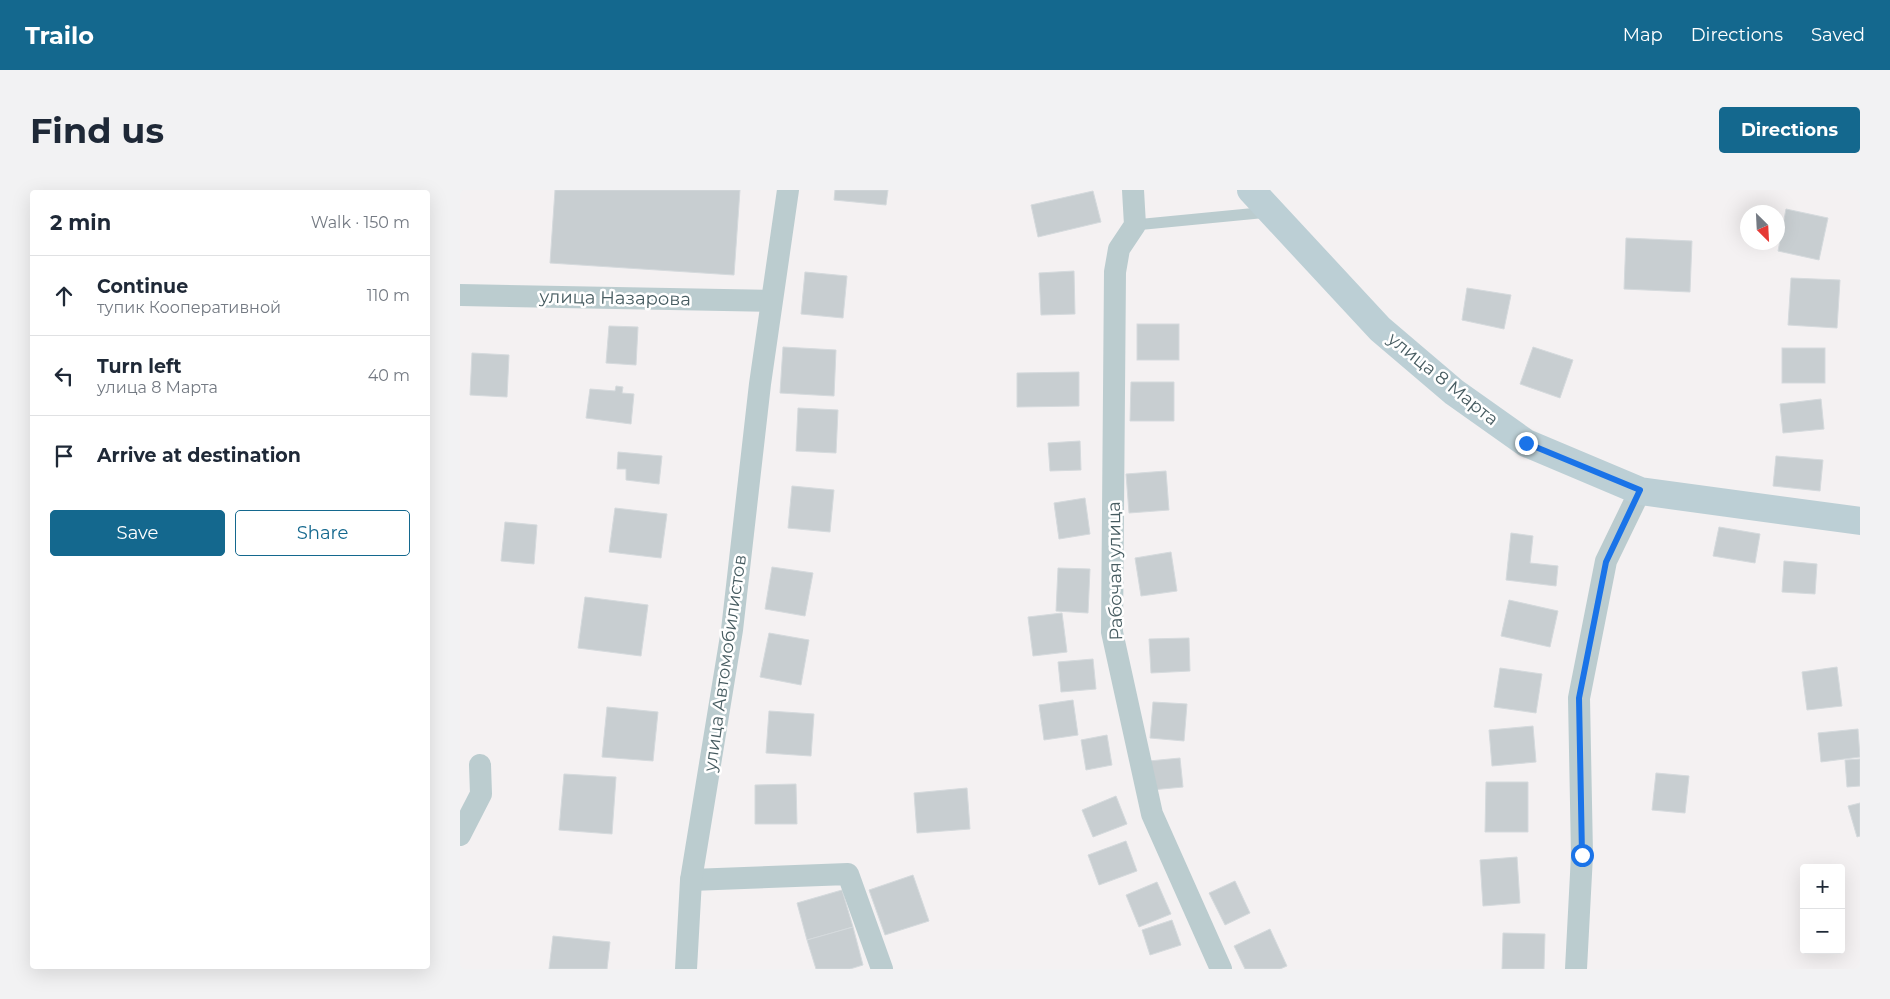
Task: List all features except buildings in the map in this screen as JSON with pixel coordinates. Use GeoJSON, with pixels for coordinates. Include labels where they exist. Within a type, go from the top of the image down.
{"type":"FeatureCollection","features":[{"type":"Feature","properties":{"kind":"main road","name":"улица 8 Марта"},"geometry":{"type":"LineString","coordinates":[[1251,190],[1380,329],[1454,392],[1526,443],[1640,490],[1860,522]]}},
{"type":"Feature","properties":{"kind":"street","name":"улица Автомобилистов"},"geometry":{"type":"LineString","coordinates":[[686,969],[691,880],[732,630],[771,301],[788,190]]}},
{"type":"Feature","properties":{"kind":"street"},"geometry":{"type":"LineString","coordinates":[[1133,190],[1135,225]]}},
{"type":"Feature","properties":{"kind":"street","name":"Рабочая улица"},"geometry":{"type":"LineString","coordinates":[[1135,225],[1119,250],[1115,272],[1112,632],[1152,814],[1221,969]]}},
{"type":"Feature","properties":{"kind":"street","name":"улица Назарова"},"geometry":{"type":"LineString","coordinates":[[460,295],[771,301]]}},
{"type":"Feature","properties":{"kind":"street"},"geometry":{"type":"LineString","coordinates":[[1576,969],[1582,855],[1579,698],[1606,562],[1640,490]]}},
{"type":"Feature","properties":{"kind":"street"},"geometry":{"type":"LineString","coordinates":[[460,835],[481,794],[480,765]]}},
{"type":"Feature","properties":{"kind":"street"},"geometry":{"type":"LineString","coordinates":[[691,880],[848,874],[882,969]]}},
{"type":"Feature","properties":{"kind":"lane"},"geometry":{"type":"LineString","coordinates":[[1135,225],[1271,212]]}},
{"type":"Feature","properties":{"kind":"route"},"geometry":{"type":"LineString","coordinates":[[1526,443],[1640,490],[1606,562],[1579,698],[1582,855]]}}]}
